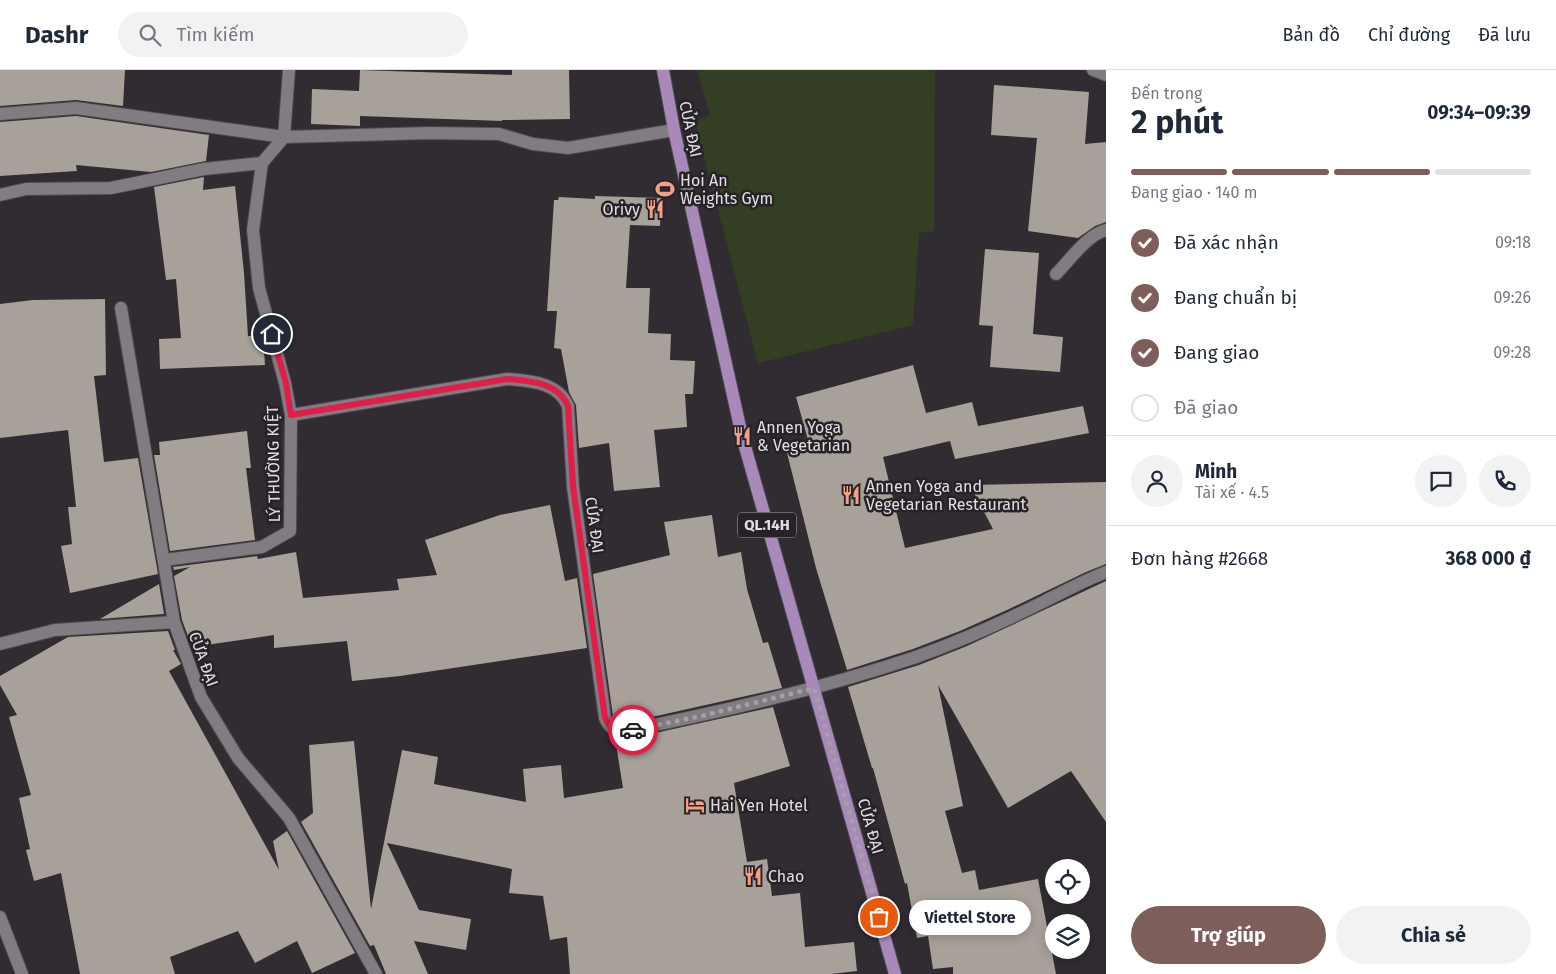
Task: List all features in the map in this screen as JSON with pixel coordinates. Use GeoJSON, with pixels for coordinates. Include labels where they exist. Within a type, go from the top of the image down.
{"type":"FeatureCollection","features":[{"type":"Feature","properties":{"kind":"main road","name":"CỬA ĐẠI"},"geometry":{"type":"LineString","coordinates":[[663,70],[674,130],[742,436],[895,974]]}},
{"type":"Feature","properties":{"kind":"street"},"geometry":{"type":"LineString","coordinates":[[0,196],[26,190],[112,188],[204,169],[262,163],[284,137],[289,70]]}},
{"type":"Feature","properties":{"kind":"street"},"geometry":{"type":"LineString","coordinates":[[0,114],[76,108],[284,137],[430,133],[499,134],[533,144],[568,148],[674,130]]}},
{"type":"Feature","properties":{"kind":"street","name":"LÝ THƯỜNG KIỆT"},"geometry":{"type":"LineString","coordinates":[[165,560],[262,547],[290,531],[291,415],[286,383],[259,288],[253,230],[262,163]]}},
{"type":"Feature","properties":{"kind":"street"},"geometry":{"type":"LineString","coordinates":[[1056,274],[1092,237],[1106,230]]}},
{"type":"Feature","properties":{"kind":"street","name":"CỬA ĐẠI"},"geometry":{"type":"LineString","coordinates":[[121,308],[174,622],[201,697],[238,758],[289,818],[376,974]]}},
{"type":"Feature","properties":{"kind":"street","name":"CỬA ĐẠI"},"geometry":{"type":"LineString","coordinates":[[291,415],[492,380],[523,380],[547,386],[563,396],[568,406],[573,486],[605,718],[610,727],[617,731],[626,731],[701,716],[814,688]]}},
{"type":"Feature","properties":{"kind":"street"},"geometry":{"type":"LineString","coordinates":[[814,688],[934,649],[988,627],[1106,572]]}},
{"type":"Feature","properties":{"kind":"street"},"geometry":{"type":"LineString","coordinates":[[0,644],[55,630],[174,622]]}},
{"type":"Feature","properties":{"kind":"street"},"geometry":{"type":"LineString","coordinates":[[0,917],[22,974]]}},
{"type":"Feature","properties":{"kind":"green space"},"geometry":{"type":"Polygon","coordinates":[[[697,70],[935,70],[934,231],[919,233],[913,325],[758,363],[695,122],[710,114],[697,70]]]}},
{"type":"Feature","properties":{"kind":"building"},"geometry":{"type":"Polygon","coordinates":[[[0,70],[125,70],[123,106],[76,100],[0,106],[0,70]]]}},
{"type":"Feature","properties":{"kind":"building"},"geometry":{"type":"Polygon","coordinates":[[[360,70],[512,75],[512,70],[569,70],[570,119],[502,121],[360,116],[360,126],[311,124],[312,89],[359,91],[360,70]]]}},
{"type":"Feature","properties":{"kind":"building"},"geometry":{"type":"Polygon","coordinates":[[[994,85],[1089,92],[1085,144],[1106,142],[1106,222],[1095,226],[1078,238],[1028,231],[1037,138],[991,135],[994,85]]]}},
{"type":"Feature","properties":{"kind":"building"},"geometry":{"type":"Polygon","coordinates":[[[76,116],[209,135],[206,161],[151,172],[76,165],[77,171],[0,176],[0,122],[76,116]]]}},
{"type":"Feature","properties":{"kind":"building"},"geometry":{"type":"Polygon","coordinates":[[[204,177],[203,190],[235,186],[248,336],[263,335],[265,365],[160,369],[159,339],[181,338],[176,279],[166,280],[154,187],[204,177]]]}},
{"type":"Feature","properties":{"kind":"building"},"geometry":{"type":"Polygon","coordinates":[[[595,196],[661,198],[660,226],[630,225],[626,288],[650,288],[648,333],[671,334],[670,360],[695,361],[693,394],[685,394],[687,427],[654,430],[660,487],[614,491],[609,443],[579,448],[576,405],[569,392],[561,349],[554,348],[557,311],[547,311],[554,200],[558,200],[559,197],[595,199],[595,196]]]}},
{"type":"Feature","properties":{"kind":"building"},"geometry":{"type":"Polygon","coordinates":[[[985,249],[1039,253],[1033,334],[1063,337],[1060,372],[990,367],[993,326],[979,325],[985,249]]]}},
{"type":"Feature","properties":{"kind":"building"},"geometry":{"type":"Polygon","coordinates":[[[105,299],[106,375],[94,376],[104,462],[138,458],[158,574],[70,593],[61,546],[72,544],[68,507],[76,507],[68,430],[0,438],[0,304],[33,300],[105,299]]]}},
{"type":"Feature","properties":{"kind":"building"},"geometry":{"type":"Polygon","coordinates":[[[913,365],[926,413],[972,402],[978,426],[1083,406],[1089,433],[955,459],[950,441],[883,457],[905,548],[993,529],[970,485],[1106,482],[1106,564],[960,631],[913,649],[847,670],[816,568],[787,453],[810,447],[796,397],[913,365]]]}},
{"type":"Feature","properties":{"kind":"building"},"geometry":{"type":"Polygon","coordinates":[[[247,431],[251,468],[246,468],[255,540],[170,551],[154,455],[160,455],[159,442],[247,431]]]}},
{"type":"Feature","properties":{"kind":"building"},"geometry":{"type":"Polygon","coordinates":[[[550,505],[565,581],[577,578],[587,648],[400,676],[352,681],[347,641],[274,648],[274,635],[192,647],[182,620],[174,576],[190,567],[174,570],[173,567],[257,556],[258,559],[296,552],[303,598],[399,590],[397,579],[437,575],[425,540],[500,515],[550,505]]]}},
{"type":"Feature","properties":{"kind":"building"},"geometry":{"type":"Polygon","coordinates":[[[712,515],[718,557],[741,552],[747,589],[763,643],[768,642],[782,688],[625,723],[617,722],[613,716],[593,574],[670,555],[664,522],[712,515]]]}},
{"type":"Feature","properties":{"kind":"building"},"geometry":{"type":"Polygon","coordinates":[[[1106,581],[1106,822],[1071,771],[1008,808],[938,685],[963,806],[945,811],[962,873],[975,870],[979,890],[1038,879],[1045,916],[1045,959],[1053,959],[1056,974],[953,974],[953,967],[933,969],[928,936],[917,938],[907,883],[905,884],[873,768],[848,687],[919,665],[967,646],[1106,581]]]}},
{"type":"Feature","properties":{"kind":"building"},"geometry":{"type":"Polygon","coordinates":[[[159,584],[164,614],[100,619],[159,584]]]}},
{"type":"Feature","properties":{"kind":"building"},"geometry":{"type":"Polygon","coordinates":[[[168,631],[175,650],[173,650],[181,664],[169,671],[279,870],[273,841],[287,831],[355,953],[312,973],[297,941],[255,963],[238,931],[170,957],[175,974],[80,974],[61,873],[34,881],[26,850],[30,849],[19,798],[31,795],[9,717],[17,715],[0,685],[0,676],[68,637],[168,631]]]}},
{"type":"Feature","properties":{"kind":"building"},"geometry":{"type":"Polygon","coordinates":[[[773,707],[790,766],[734,783],[747,862],[767,859],[772,896],[800,893],[805,947],[854,942],[857,971],[831,974],[570,974],[567,937],[550,940],[543,896],[509,893],[512,869],[387,843],[419,910],[471,919],[466,950],[414,941],[428,974],[386,974],[374,945],[370,946],[301,822],[313,813],[309,745],[354,741],[371,909],[402,750],[438,757],[434,784],[526,802],[523,769],[561,765],[564,798],[623,788],[615,738],[628,739],[773,707]]]}},
{"type":"Feature","properties":{"kind":"way so far"},"geometry":{"type":"LineString","coordinates":[[633,730],[701,716],[814,688],[879,917]]}},
{"type":"Feature","properties":{"kind":"place","name":"Hoi An Weights Gym"},"geometry":{"type":"Point","coordinates":[665,189]}},
{"type":"Feature","properties":{"kind":"place","name":"Orivy"},"geometry":{"type":"Point","coordinates":[655,209]}},
{"type":"Feature","properties":{"kind":"place","name":"Annen Yoga & Vegetarian"},"geometry":{"type":"Point","coordinates":[742,436]}},
{"type":"Feature","properties":{"kind":"place","name":"Annen Yoga and Vegetarian Restaurant"},"geometry":{"type":"Point","coordinates":[851,495]}},
{"type":"Feature","properties":{"kind":"place","name":"Hai Yen Hotel"},"geometry":{"type":"Point","coordinates":[695,805]}},
{"type":"Feature","properties":{"kind":"place","name":"Chao"},"geometry":{"type":"Point","coordinates":[753,876]}},
{"type":"Feature","properties":{"kind":"place","name":"Viettel Store"},"geometry":{"type":"Point","coordinates":[879,917]}},
{"type":"Feature","properties":{"kind":"route"},"geometry":{"type":"LineString","coordinates":[[272,334],[286,383],[291,415],[492,380],[523,380],[540,383],[554,389],[563,396],[568,406],[573,486],[605,718],[610,727],[617,731],[633,730]]}}]}
